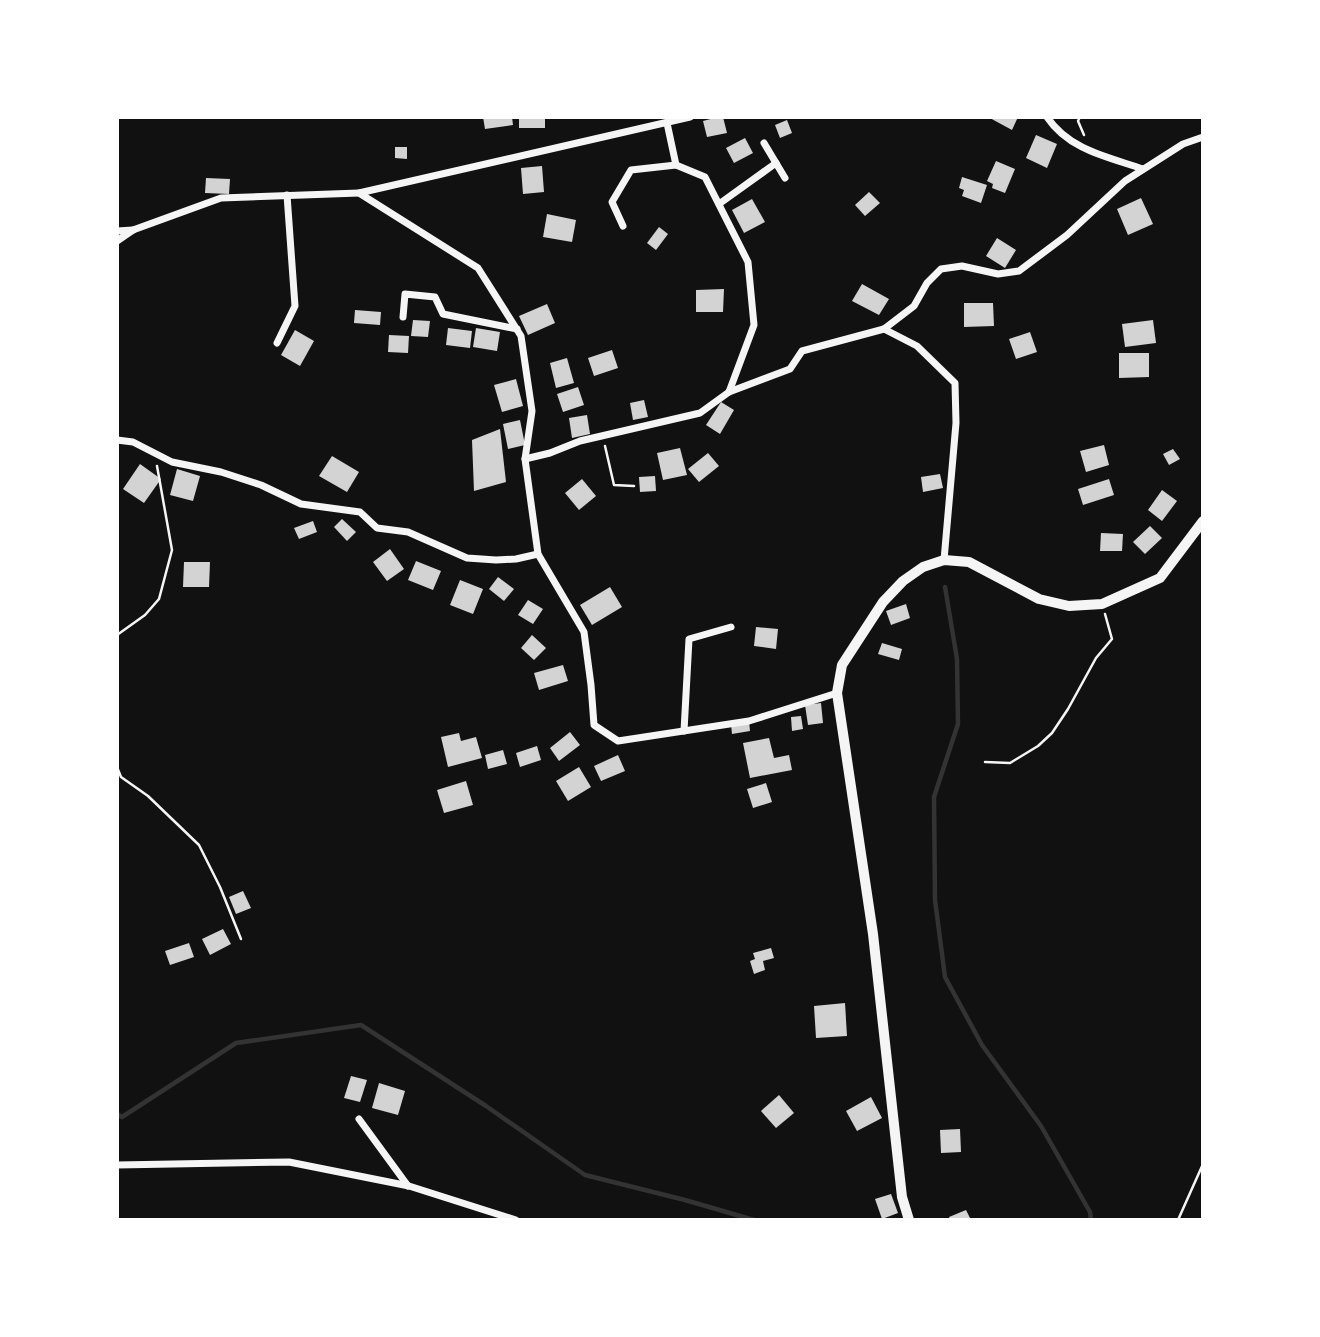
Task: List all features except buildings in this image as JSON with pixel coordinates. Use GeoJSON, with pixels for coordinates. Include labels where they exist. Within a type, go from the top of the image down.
{"type":"FeatureCollection","features":[{"type":"Feature","properties":{"kind":"main road"},"geometry":{"type":"LineString","coordinates":[[909,1220],[902,1197],[873,934],[837,693],[842,665],[883,602],[903,581],[923,567],[944,559],[969,562],[1039,600],[1069,606],[1102,604],[1160,578],[1203,521]]}},
{"type":"Feature","properties":{"kind":"street"},"geometry":{"type":"LineString","coordinates":[[117,241],[133,230],[221,198],[359,193],[690,117]]}},
{"type":"Feature","properties":{"kind":"street"},"geometry":{"type":"LineString","coordinates":[[1047,117],[1055,129],[1081,148],[1143,169]]}},
{"type":"Feature","properties":{"kind":"street"},"geometry":{"type":"LineString","coordinates":[[667,123],[676,165]]}},
{"type":"Feature","properties":{"kind":"street"},"geometry":{"type":"LineString","coordinates":[[526,459],[580,441],[700,413],[729,392],[790,369],[803,351],[884,329],[914,306],[927,283],[941,269],[961,266],[998,274],[1019,271],[1067,235],[1125,181],[1183,144],[1203,137]]}},
{"type":"Feature","properties":{"kind":"street"},"geometry":{"type":"LineString","coordinates":[[764,143],[785,178]]}},
{"type":"Feature","properties":{"kind":"street"},"geometry":{"type":"LineString","coordinates":[[719,204],[776,163]]}},
{"type":"Feature","properties":{"kind":"street"},"geometry":{"type":"LineString","coordinates":[[623,226],[612,201],[631,170],[676,165],[705,177],[748,262],[754,325],[729,392]]}},
{"type":"Feature","properties":{"kind":"street"},"geometry":{"type":"LineString","coordinates":[[359,193],[478,268],[521,336],[532,411],[526,459],[538,554],[584,632],[594,725],[618,741],[749,721],[837,693]]}},
{"type":"Feature","properties":{"kind":"street"},"geometry":{"type":"LineString","coordinates":[[277,343],[295,306],[287,195]]}},
{"type":"Feature","properties":{"kind":"street"},"geometry":{"type":"LineString","coordinates":[[117,231],[133,230]]}},
{"type":"Feature","properties":{"kind":"street"},"geometry":{"type":"LineString","coordinates":[[403,317],[405,294],[435,297],[443,314],[517,329]]}},
{"type":"Feature","properties":{"kind":"street"},"geometry":{"type":"LineString","coordinates":[[884,329],[917,346],[955,383],[956,423],[944,559]]}},
{"type":"Feature","properties":{"kind":"street"},"geometry":{"type":"LineString","coordinates":[[117,440],[133,442],[172,462],[220,472],[261,485],[301,504],[360,512],[377,528],[408,532],[467,558],[516,559],[538,554]]}},
{"type":"Feature","properties":{"kind":"street"},"geometry":{"type":"LineString","coordinates":[[684,731],[689,639],[731,627]]}},
{"type":"Feature","properties":{"kind":"street"},"geometry":{"type":"LineString","coordinates":[[359,1119],[409,1186]]}},
{"type":"Feature","properties":{"kind":"street"},"geometry":{"type":"LineString","coordinates":[[117,1164],[289,1162],[409,1186],[516,1220]]}},
{"type":"Feature","properties":{"kind":"path"},"geometry":{"type":"LineString","coordinates":[[1080,117],[1078,121],[1091,151]]}},
{"type":"Feature","properties":{"kind":"path"},"geometry":{"type":"LineString","coordinates":[[603,436],[614,485],[634,486]]}},
{"type":"Feature","properties":{"kind":"path"},"geometry":{"type":"LineString","coordinates":[[117,635],[145,615],[159,599],[172,550],[155,453]]}},
{"type":"Feature","properties":{"kind":"path"},"geometry":{"type":"LineString","coordinates":[[985,762],[1010,763],[1038,746],[1052,733],[1096,658],[1112,639],[1102,604]]}},
{"type":"Feature","properties":{"kind":"path"},"geometry":{"type":"LineString","coordinates":[[117,767],[121,777],[148,796],[200,845],[241,939]]}},
{"type":"Feature","properties":{"kind":"path"},"geometry":{"type":"LineString","coordinates":[[1178,1220],[1203,1164]]}},
{"type":"Feature","properties":{"kind":"waterway"},"geometry":{"type":"LineString","coordinates":[[945,587],[957,659],[958,724],[934,797],[935,900],[945,977],[982,1045],[1041,1126],[1090,1212],[1091,1220]]}},
{"type":"Feature","properties":{"kind":"waterway"},"geometry":{"type":"LineString","coordinates":[[117,1114],[122,1117],[236,1043],[361,1025],[486,1106],[585,1175],[754,1220]]}}]}
